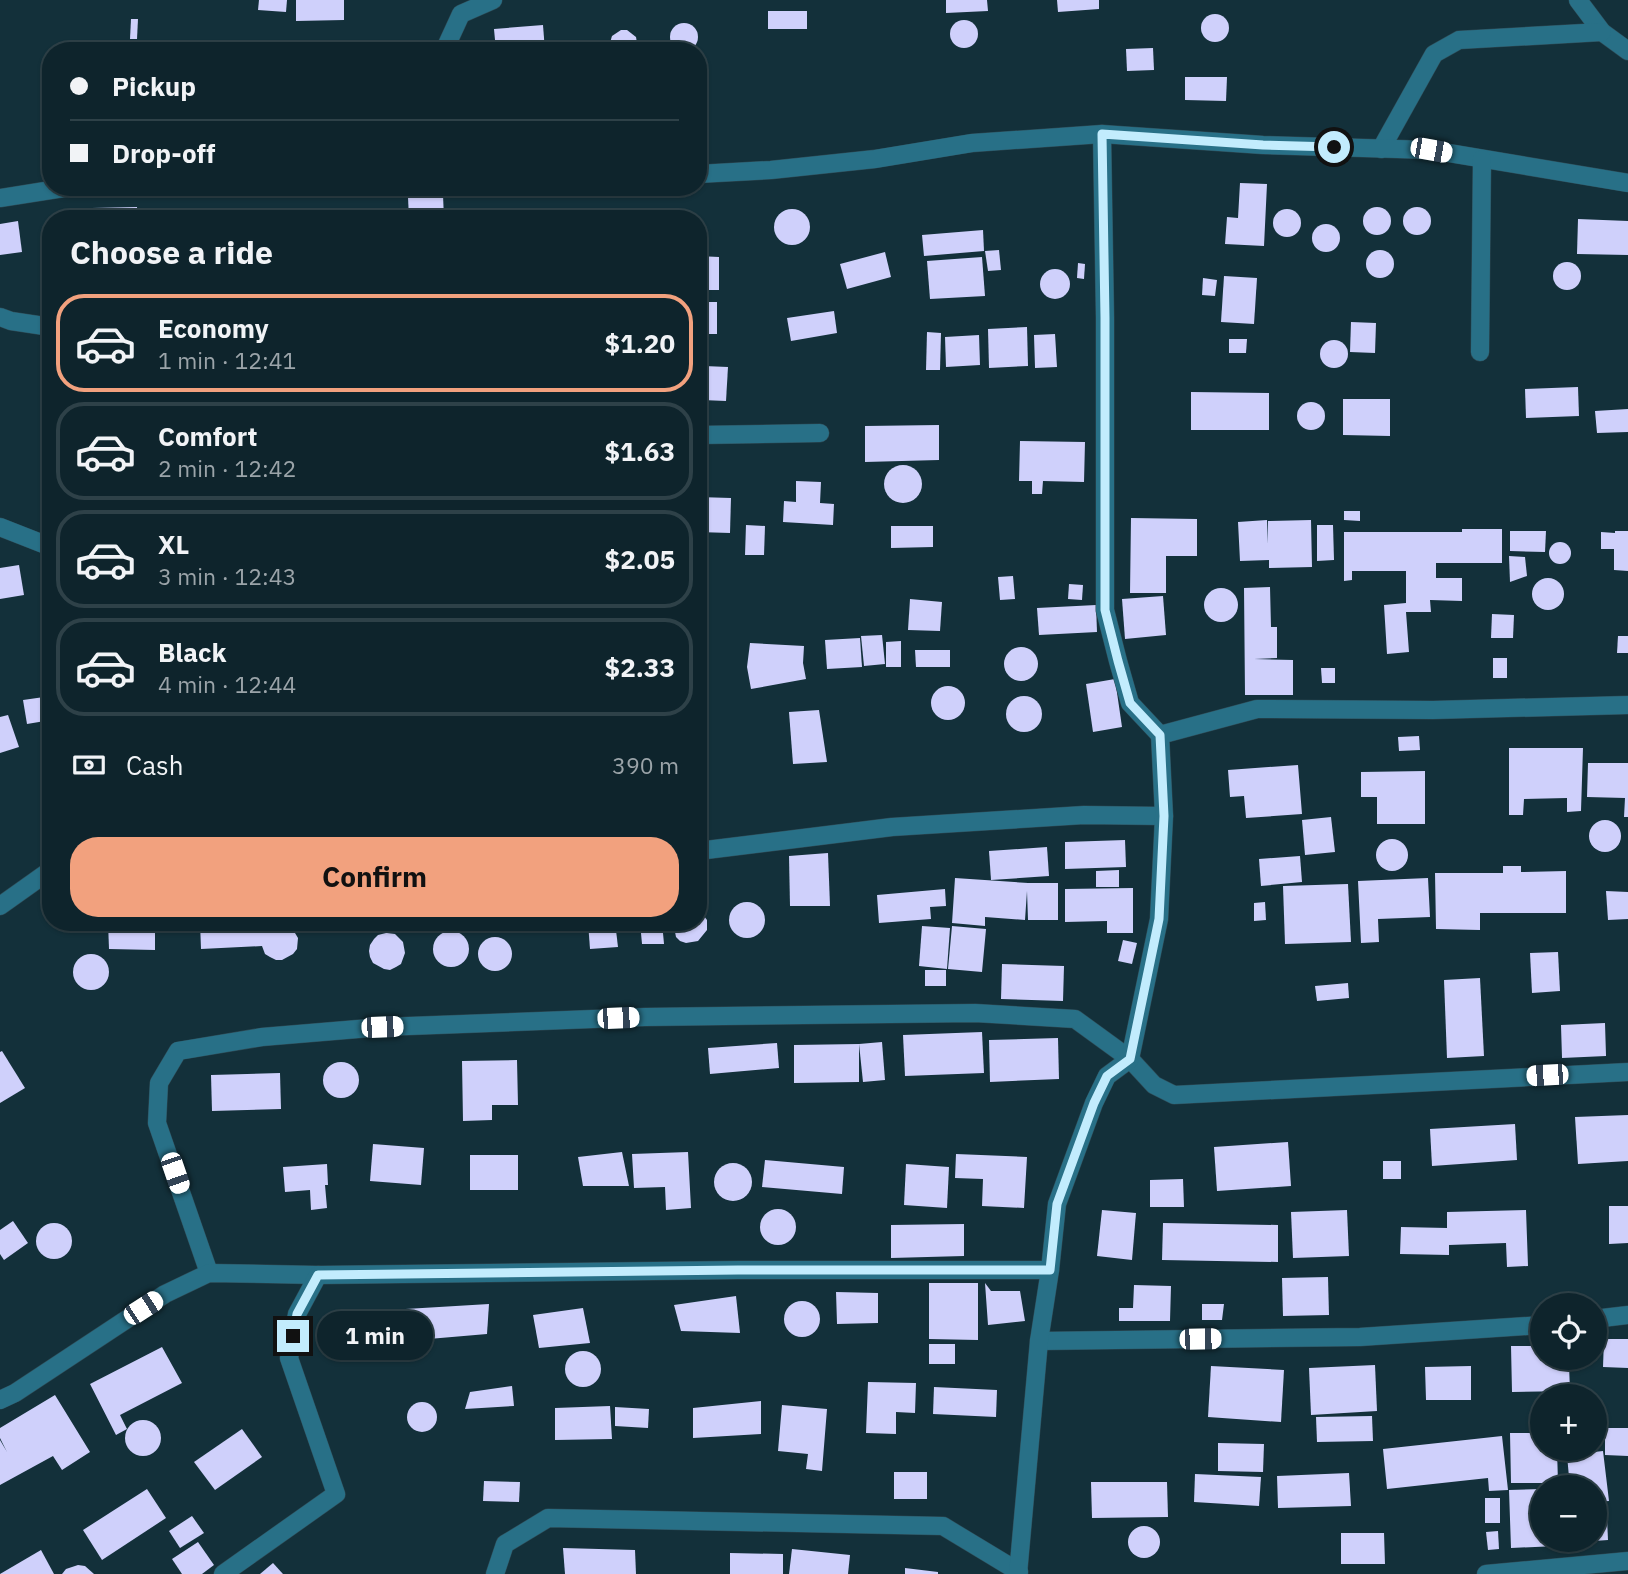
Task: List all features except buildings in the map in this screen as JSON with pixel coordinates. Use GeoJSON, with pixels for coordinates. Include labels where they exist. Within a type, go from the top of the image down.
{"type":"FeatureCollection","features":[{"type":"Feature","properties":{"kind":"street"},"geometry":{"type":"LineString","coordinates":[[448,42],[461,14],[493,0]]}},
{"type":"Feature","properties":{"kind":"street"},"geometry":{"type":"LineString","coordinates":[[1578,0],[1602,32],[1628,51]]}},
{"type":"Feature","properties":{"kind":"street"},"geometry":{"type":"LineString","coordinates":[[1381,149],[1434,54],[1459,40],[1602,32]]}},
{"type":"Feature","properties":{"kind":"street"},"geometry":{"type":"LineString","coordinates":[[495,1574],[505,1544],[548,1518],[943,1526],[1019,1573],[1039,1341],[1057,1204],[1094,1103],[1107,1076],[1130,1059],[1159,919],[1164,816],[1160,735],[1130,703],[1105,610],[1102,134]]}},
{"type":"Feature","properties":{"kind":"street"},"geometry":{"type":"LineString","coordinates":[[707,174],[862,160],[972,143],[1102,134],[1263,145],[1431,150],[1628,183]]}},
{"type":"Feature","properties":{"kind":"street"},"geometry":{"type":"LineString","coordinates":[[1480,352],[1482,159]]}},
{"type":"Feature","properties":{"kind":"street"},"geometry":{"type":"LineString","coordinates":[[0,198],[42,191]]}},
{"type":"Feature","properties":{"kind":"street"},"geometry":{"type":"LineString","coordinates":[[0,317],[42,326]]}},
{"type":"Feature","properties":{"kind":"street"},"geometry":{"type":"LineString","coordinates":[[707,435],[820,433]]}},
{"type":"Feature","properties":{"kind":"street"},"geometry":{"type":"LineString","coordinates":[[0,527],[42,543]]}},
{"type":"Feature","properties":{"kind":"street"},"geometry":{"type":"LineString","coordinates":[[1160,735],[1257,709],[1433,710],[1628,705]]}},
{"type":"Feature","properties":{"kind":"street"},"geometry":{"type":"LineString","coordinates":[[707,850],[892,827],[1084,815],[1164,816]]}},
{"type":"Feature","properties":{"kind":"street"},"geometry":{"type":"LineString","coordinates":[[0,906],[42,876]]}},
{"type":"Feature","properties":{"kind":"street"},"geometry":{"type":"LineString","coordinates":[[209,1273],[158,1123],[159,1083],[178,1051],[262,1037],[382,1027],[645,1017],[975,1013],[1075,1019],[1130,1059],[1154,1085],[1174,1095],[1628,1073]]}},
{"type":"Feature","properties":{"kind":"street"},"geometry":{"type":"LineString","coordinates":[[0,1400],[15,1393],[165,1294],[209,1273],[318,1275],[738,1270],[1050,1270]]}},
{"type":"Feature","properties":{"kind":"street"},"geometry":{"type":"LineString","coordinates":[[223,1574],[336,1494],[289,1358],[297,1314],[318,1275]]}},
{"type":"Feature","properties":{"kind":"street"},"geometry":{"type":"LineString","coordinates":[[1607,1317],[1628,1315]]}},
{"type":"Feature","properties":{"kind":"street"},"geometry":{"type":"LineString","coordinates":[[1039,1341],[1360,1337],[1530,1326]]}},
{"type":"Feature","properties":{"kind":"street"},"geometry":{"type":"LineString","coordinates":[[1486,1574],[1628,1561]]}},
{"type":"Feature","properties":{"kind":"route"},"geometry":{"type":"LineString","coordinates":[[293,1336],[297,1314],[318,1275],[738,1270],[1050,1270],[1057,1204],[1094,1103],[1107,1076],[1130,1059],[1159,919],[1164,816],[1160,735],[1130,703],[1105,610],[1102,134],[1334,147]]}}]}
